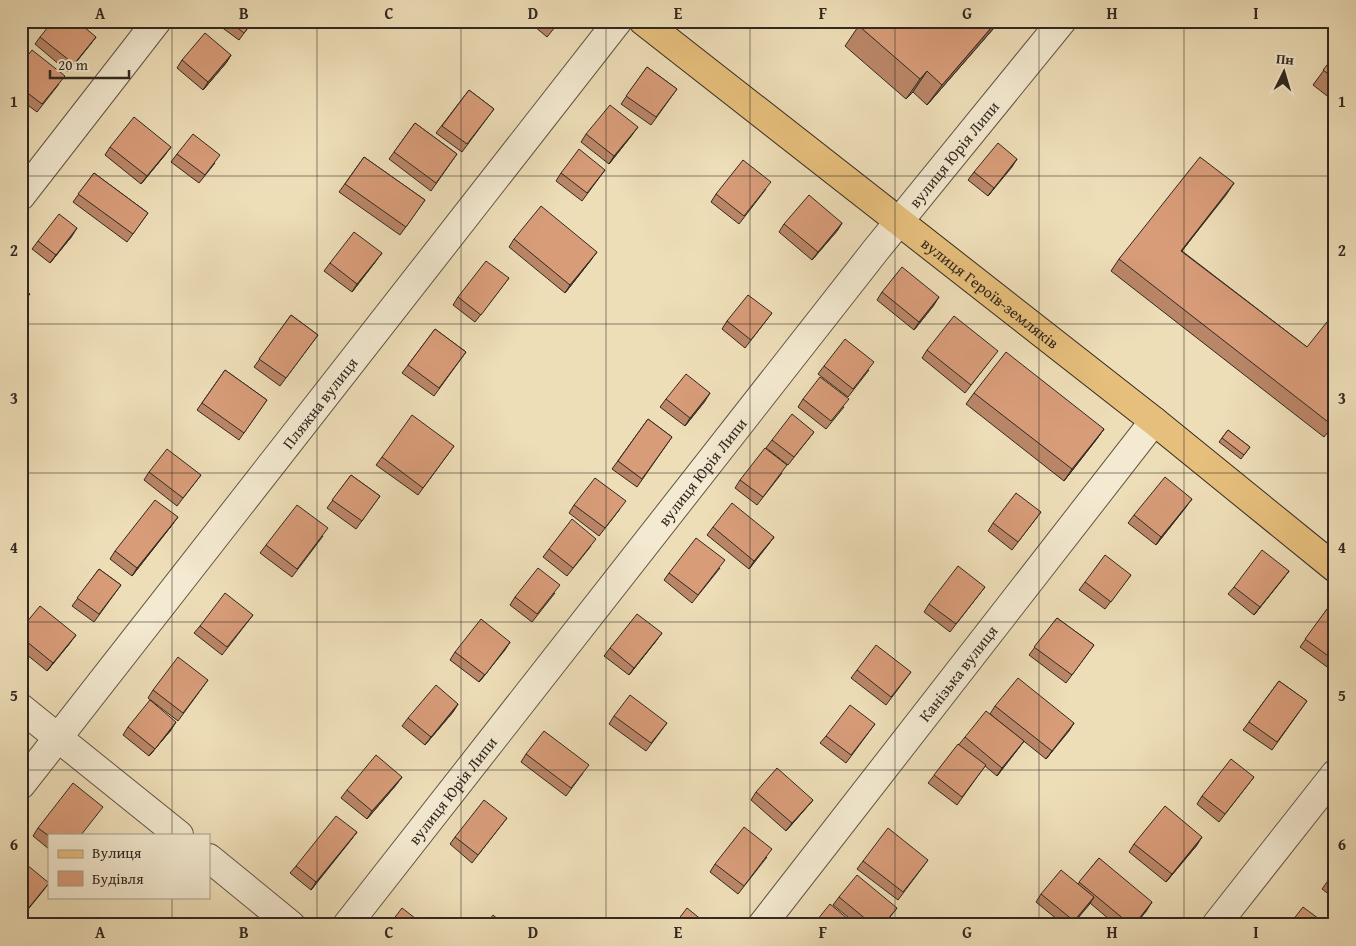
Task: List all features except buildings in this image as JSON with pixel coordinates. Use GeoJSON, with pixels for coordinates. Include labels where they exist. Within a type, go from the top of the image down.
{"type":"FeatureCollection","features":[{"type":"Feature","properties":{"kind":"main road","name":"вулиця Героїв-земляків"},"geometry":{"type":"LineString","coordinates":[[644,21],[899,223],[1154,421],[1335,568]]}},
{"type":"Feature","properties":{"kind":"street"},"geometry":{"type":"LineString","coordinates":[[21,196],[157,21]]}},
{"type":"Feature","properties":{"kind":"street","name":"Пляжна вулиця"},"geometry":{"type":"LineString","coordinates":[[21,785],[618,21]]}},
{"type":"Feature","properties":{"kind":"street","name":"вулиця Юрія Липи"},"geometry":{"type":"LineString","coordinates":[[347,925],[899,223],[1062,21]]}},
{"type":"Feature","properties":{"kind":"street","name":"Канізька вулиця"},"geometry":{"type":"LineString","coordinates":[[762,925],[1154,421]]}},
{"type":"Feature","properties":{"kind":"street"},"geometry":{"type":"LineString","coordinates":[[21,708],[178,834]]}},
{"type":"Feature","properties":{"kind":"street"},"geometry":{"type":"LineString","coordinates":[[1216,925],[1335,774]]}},
{"type":"Feature","properties":{"kind":"street"},"geometry":{"type":"LineString","coordinates":[[210,859],[291,925]]}}]}
